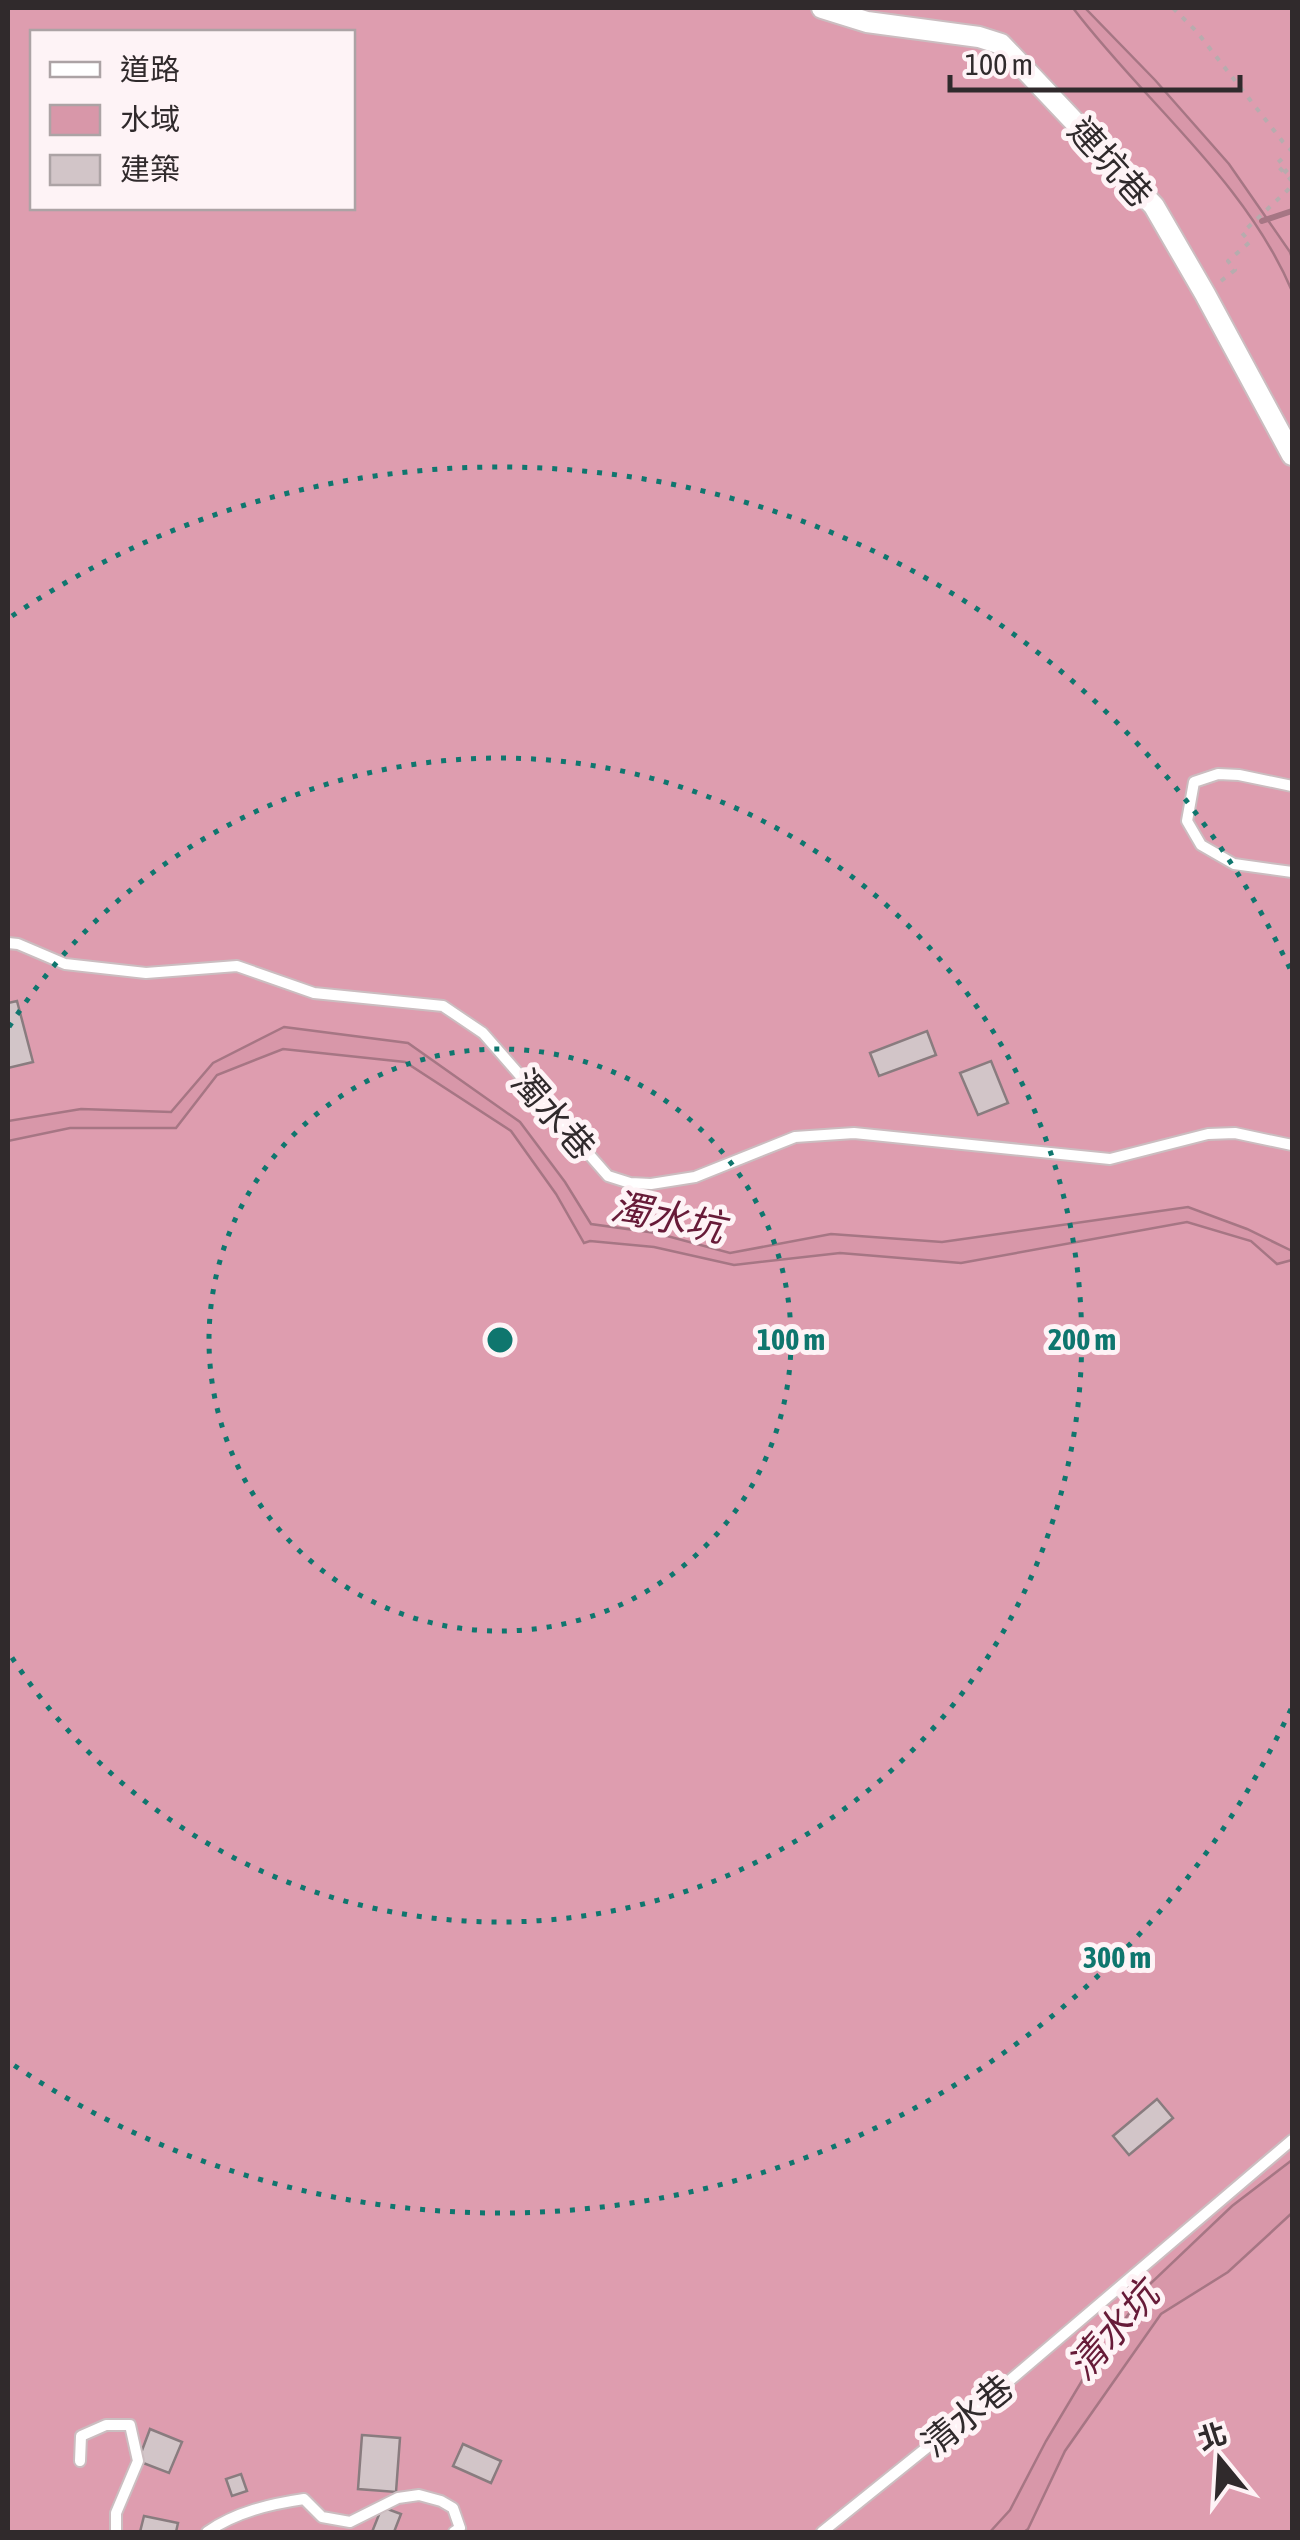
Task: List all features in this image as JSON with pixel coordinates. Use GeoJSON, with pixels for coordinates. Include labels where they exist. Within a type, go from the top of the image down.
{"type":"FeatureCollection","features":[{"type":"Feature","properties":{"kind":"street","name":"連坑巷"},"geometry":{"type":"LineString","coordinates":[[822,8],[867,22],[978,37],[1001,44],[1154,206],[1292,455]]}},
{"type":"Feature","properties":{"kind":"lane"},"geometry":{"type":"LineString","coordinates":[[1292,786],[1218,774],[1194,782],[1187,821],[1202,845],[1234,864],[1292,872]]}},
{"type":"Feature","properties":{"kind":"lane","name":"濁水巷"},"geometry":{"type":"LineString","coordinates":[[8,943],[64,964],[146,972],[236,966],[314,993],[443,1006],[483,1033],[608,1176],[630,1183],[695,1177],[796,1137],[854,1132],[1110,1159],[1208,1134],[1235,1133],[1292,1145]]}},
{"type":"Feature","properties":{"kind":"lane","name":"清水巷"},"geometry":{"type":"LineString","coordinates":[[822,2532],[1002,2387],[1292,2140]]}},
{"type":"Feature","properties":{"kind":"lane"},"geometry":{"type":"LineString","coordinates":[[80,2461],[81,2436],[106,2425],[130,2425],[138,2461],[116,2512],[116,2532]]}},
{"type":"Feature","properties":{"kind":"lane"},"geometry":{"type":"LineString","coordinates":[[207,2532],[270,2504],[304,2500],[322,2517],[350,2522],[398,2498],[419,2496],[453,2508],[460,2528],[454,2532]]}},
{"type":"Feature","properties":{"kind":"path"},"geometry":{"type":"LineString","coordinates":[[1172,8],[1198,32],[1292,151]]}},
{"type":"Feature","properties":{"kind":"path"},"geometry":{"type":"LineString","coordinates":[[1206,294],[1235,270],[1228,261],[1250,242],[1242,234],[1292,183],[1276,164],[1282,159]]}},
{"type":"Feature","properties":{"kind":"path"},"geometry":{"type":"LineString","coordinates":[[1284,173],[1288,169],[1292,174]]}},
{"type":"Feature","properties":{"kind":"shaded area"},"geometry":{"type":"Polygon","coordinates":[[[8,8],[1292,8],[1292,2532],[8,2532],[8,8]]]}},
{"type":"Feature","properties":{"kind":"water"},"geometry":{"type":"Polygon","coordinates":[[[1073,8],[1085,8],[1229,164],[1290,252],[1292,291],[1272,251],[1221,178],[1073,8]]]}},
{"type":"Feature","properties":{"kind":"water"},"geometry":{"type":"Polygon","coordinates":[[[284,1027],[408,1043],[520,1122],[591,1224],[656,1233],[730,1253],[831,1234],[942,1242],[1188,1207],[1292,1251],[1292,1260],[1277,1264],[1251,1241],[1187,1222],[961,1263],[840,1253],[734,1265],[654,1247],[584,1243],[556,1194],[511,1131],[405,1062],[283,1049],[217,1075],[176,1128],[70,1128],[8,1141],[8,1121],[81,1109],[171,1112],[213,1063],[284,1027]]]}},
{"type":"Feature","properties":{"kind":"water"},"geometry":{"type":"Polygon","coordinates":[[[1292,2160],[1292,2213],[1228,2272],[1161,2314],[1065,2451],[1028,2529],[990,2532],[1010,2510],[1089,2369],[1151,2283],[1232,2206],[1292,2160]]]}},
{"type":"Feature","properties":{"kind":"building"},"geometry":{"type":"Polygon","coordinates":[[[17,1001],[33,1062],[8,1068],[8,1003],[17,1001]]]}},
{"type":"Feature","properties":{"kind":"building"},"geometry":{"type":"Polygon","coordinates":[[[927,1031],[936,1055],[879,1076],[870,1053],[927,1031]]]}},
{"type":"Feature","properties":{"kind":"building"},"geometry":{"type":"Polygon","coordinates":[[[991,1061],[1008,1103],[978,1115],[960,1073],[991,1061]]]}},
{"type":"Feature","properties":{"kind":"building"},"geometry":{"type":"Polygon","coordinates":[[[1157,2099],[1173,2118],[1129,2155],[1113,2136],[1157,2099]]]}},
{"type":"Feature","properties":{"kind":"building"},"geometry":{"type":"Polygon","coordinates":[[[150,2429],[182,2442],[169,2473],[138,2461],[150,2429]]]}},
{"type":"Feature","properties":{"kind":"building"},"geometry":{"type":"Polygon","coordinates":[[[362,2435],[400,2438],[396,2492],[358,2489],[362,2435]]]}},
{"type":"Feature","properties":{"kind":"building"},"geometry":{"type":"Polygon","coordinates":[[[463,2444],[501,2461],[491,2483],[453,2466],[463,2444]]]}},
{"type":"Feature","properties":{"kind":"building"},"geometry":{"type":"Polygon","coordinates":[[[241,2474],[247,2491],[232,2496],[226,2479],[241,2474]]]}},
{"type":"Feature","properties":{"kind":"building"},"geometry":{"type":"Polygon","coordinates":[[[382,2507],[401,2514],[394,2532],[372,2532],[382,2507]]]}},
{"type":"Feature","properties":{"kind":"building"},"geometry":{"type":"Polygon","coordinates":[[[144,2516],[178,2523],[176,2532],[140,2532],[144,2516]]]}},
{"type":"Feature","properties":{"kind":"waterway"},"geometry":{"type":"LineString","coordinates":[[1262,221],[1292,211]]}},
{"type":"Feature","properties":{"kind":"water label","name":"濁水坑"},"geometry":{"type":"Point","coordinates":[668,1217]}},
{"type":"Feature","properties":{"kind":"water label","name":"清水坑"},"geometry":{"type":"Point","coordinates":[1113,2330]}}]}
